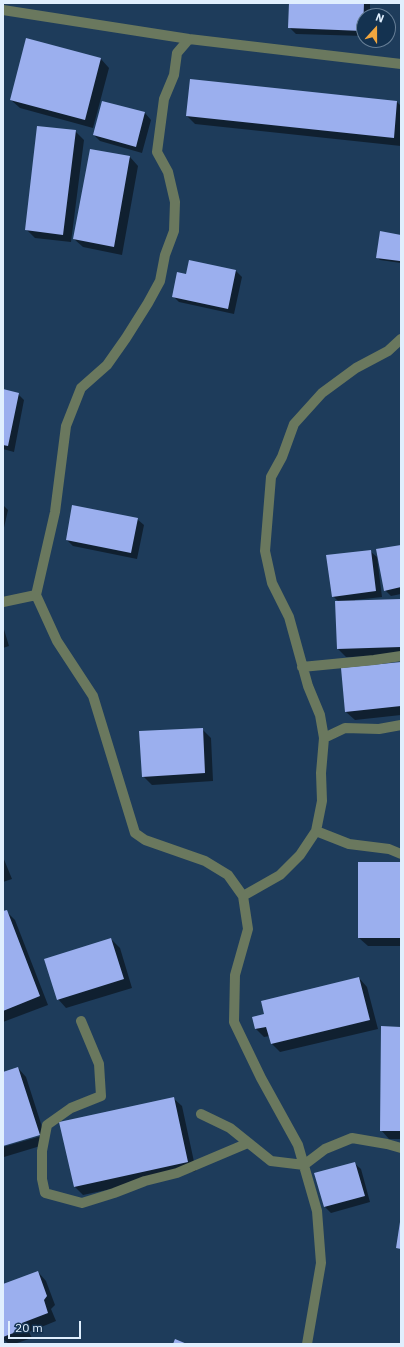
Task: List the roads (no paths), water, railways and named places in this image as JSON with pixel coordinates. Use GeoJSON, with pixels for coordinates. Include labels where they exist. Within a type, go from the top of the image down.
{"type":"FeatureCollection","features":[{"type":"Feature","properties":{"kind":"street"},"geometry":{"type":"LineString","coordinates":[[3,10],[189,39],[401,64]]}},
{"type":"Feature","properties":{"kind":"street"},"geometry":{"type":"LineString","coordinates":[[189,39],[177,53],[174,75],[164,99],[157,152],[168,172],[175,202],[174,231],[165,255],[160,281],[148,303],[107,365],[81,388],[66,426],[55,512],[36,595],[57,641],[93,696],[135,832],[145,840],[206,861],[228,875],[243,896],[248,929],[235,975],[234,1022],[261,1078],[298,1145],[317,1211],[321,1263],[307,1344]]}},
{"type":"Feature","properties":{"kind":"street"},"geometry":{"type":"LineString","coordinates":[[243,896],[280,875],[300,855],[316,831],[322,801],[321,774],[324,738],[320,715],[308,686],[289,617],[272,583],[265,550],[271,477],[282,457],[294,424],[322,393],[356,368],[388,352],[401,339]]}},
{"type":"Feature","properties":{"kind":"street"},"geometry":{"type":"LineString","coordinates":[[3,602],[36,595]]}},
{"type":"Feature","properties":{"kind":"street"},"geometry":{"type":"LineString","coordinates":[[302,667],[401,656]]}},
{"type":"Feature","properties":{"kind":"street"},"geometry":{"type":"LineString","coordinates":[[324,738],[345,728],[379,729],[401,725]]}},
{"type":"Feature","properties":{"kind":"street"},"geometry":{"type":"LineString","coordinates":[[316,831],[349,844],[389,849],[401,854]]}},
{"type":"Feature","properties":{"kind":"street"},"geometry":{"type":"LineString","coordinates":[[81,1021],[100,1064],[101,1096],[71,1108],[47,1125],[42,1151],[42,1179],[45,1193],[82,1203],[145,1181],[177,1173],[248,1143]]}},
{"type":"Feature","properties":{"kind":"street"},"geometry":{"type":"LineString","coordinates":[[201,1114],[230,1128],[271,1161],[304,1165],[325,1149],[352,1138],[401,1148]]}}]}
